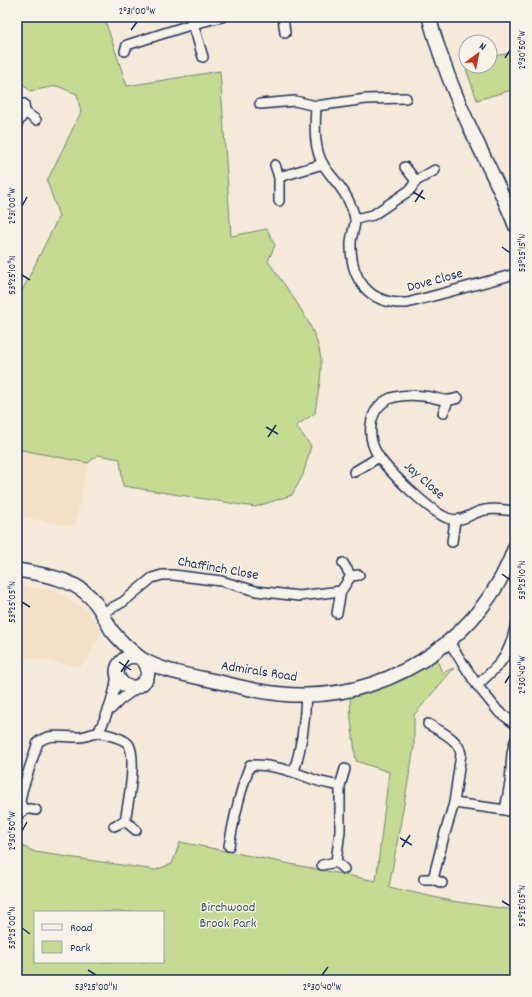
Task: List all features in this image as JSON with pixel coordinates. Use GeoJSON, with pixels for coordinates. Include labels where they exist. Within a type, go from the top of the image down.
{"type":"FeatureCollection","features":[{"type":"Feature","properties":{"kind":"street"},"geometry":{"type":"LineString","coordinates":[[125,51],[127,45],[192,21],[222,17]]}},
{"type":"Feature","properties":{"kind":"street"},"geometry":{"type":"LineString","coordinates":[[283,17],[285,33]]}},
{"type":"Feature","properties":{"kind":"street"},"geometry":{"type":"LineString","coordinates":[[429,17],[437,45],[452,86],[474,136],[512,204],[515,224]]}},
{"type":"Feature","properties":{"kind":"street"},"geometry":{"type":"LineString","coordinates":[[192,21],[203,57]]}},
{"type":"Feature","properties":{"kind":"street"},"geometry":{"type":"LineString","coordinates":[[260,104],[295,101],[316,106],[366,99],[406,98]]}},
{"type":"Feature","properties":{"kind":"street","name":"Dove Close"},"geometry":{"type":"LineString","coordinates":[[316,106],[315,127],[317,145],[324,164],[350,202],[355,219],[351,242],[354,266],[362,285],[372,295],[386,301],[407,303],[515,274]]}},
{"type":"Feature","properties":{"kind":"street"},"geometry":{"type":"LineString","coordinates":[[17,124],[25,108],[36,120]]}},
{"type":"Feature","properties":{"kind":"street"},"geometry":{"type":"LineString","coordinates":[[279,177],[324,164]]}},
{"type":"Feature","properties":{"kind":"street"},"geometry":{"type":"LineString","coordinates":[[276,165],[279,177],[279,201]]}},
{"type":"Feature","properties":{"kind":"street"},"geometry":{"type":"LineString","coordinates":[[406,167],[416,181]]}},
{"type":"Feature","properties":{"kind":"street"},"geometry":{"type":"LineString","coordinates":[[355,219],[373,215],[410,190],[416,181],[435,170]]}},
{"type":"Feature","properties":{"kind":"street","name":"Jay Close"},"geometry":{"type":"LineString","coordinates":[[455,520],[441,515],[430,507],[392,472],[379,457],[372,442],[370,427],[373,416],[380,404],[392,398],[402,396],[426,396],[448,401],[458,398]]}},
{"type":"Feature","properties":{"kind":"street"},"geometry":{"type":"LineString","coordinates":[[443,414],[448,401]]}},
{"type":"Feature","properties":{"kind":"street"},"geometry":{"type":"LineString","coordinates":[[354,472],[379,457]]}},
{"type":"Feature","properties":{"kind":"street"},"geometry":{"type":"LineString","coordinates":[[452,542],[455,520],[466,518],[479,511],[487,509],[515,511]]}},
{"type":"Feature","properties":{"kind":"street","name":"Admirals Road"},"geometry":{"type":"LineString","coordinates":[[112,631],[124,644],[141,658],[175,673],[274,693],[306,696],[351,690],[401,672],[449,642],[467,626],[484,605],[499,582],[515,547]]}},
{"type":"Feature","properties":{"kind":"street"},"geometry":{"type":"LineString","coordinates":[[337,613],[341,591],[355,575],[343,563]]}},
{"type":"Feature","properties":{"kind":"street","name":"Admirals Road"},"geometry":{"type":"LineString","coordinates":[[17,570],[58,578],[76,586],[96,603],[112,631],[116,643],[117,671]]}},
{"type":"Feature","properties":{"kind":"street","name":"Chaffinch Close"},"geometry":{"type":"LineString","coordinates":[[102,613],[123,602],[152,578],[162,575],[221,581],[256,591],[299,596],[341,591]]}},
{"type":"Feature","properties":{"kind":"street"},"geometry":{"type":"LineString","coordinates":[[477,684],[500,664],[512,643],[515,628]]}},
{"type":"Feature","properties":{"kind":"street"},"geometry":{"type":"LineString","coordinates":[[449,642],[477,684],[498,711],[515,724]]}},
{"type":"Feature","properties":{"kind":"street"},"geometry":{"type":"LineString","coordinates":[[98,733],[114,697],[119,665],[125,658],[134,656],[141,658],[146,663],[148,673],[142,684],[124,696],[109,710]]}},
{"type":"Feature","properties":{"kind":"street"},"geometry":{"type":"LineString","coordinates":[[117,671],[122,683],[136,687],[142,684]]}},
{"type":"Feature","properties":{"kind":"street","name":"Admirals Road"},"geometry":{"type":"LineString","coordinates":[[142,684],[175,673]]}},
{"type":"Feature","properties":{"kind":"street"},"geometry":{"type":"LineString","coordinates":[[294,771],[304,732],[306,696]]}},
{"type":"Feature","properties":{"kind":"street"},"geometry":{"type":"LineString","coordinates":[[428,724],[458,744],[460,749],[460,764],[454,802],[443,840],[429,879],[442,883]]}},
{"type":"Feature","properties":{"kind":"street"},"geometry":{"type":"LineString","coordinates":[[36,810],[30,809],[21,812],[20,802],[22,791],[38,742],[49,736],[69,738],[82,737],[98,733],[124,740],[129,746],[132,765],[131,783],[125,821]]}},
{"type":"Feature","properties":{"kind":"street"},"geometry":{"type":"LineString","coordinates":[[505,810],[510,783],[512,753],[515,741]]}},
{"type":"Feature","properties":{"kind":"street"},"geometry":{"type":"LineString","coordinates":[[229,846],[233,819],[250,765],[262,764],[294,771],[317,781],[340,786]]}},
{"type":"Feature","properties":{"kind":"street"},"geometry":{"type":"LineString","coordinates":[[336,862],[340,831],[340,786],[345,769]]}},
{"type":"Feature","properties":{"kind":"street"},"geometry":{"type":"LineString","coordinates":[[454,802],[505,810],[515,814]]}},
{"type":"Feature","properties":{"kind":"street"},"geometry":{"type":"LineString","coordinates":[[114,826],[125,821]]}},
{"type":"Feature","properties":{"kind":"street"},"geometry":{"type":"LineString","coordinates":[[125,821],[136,830]]}},
{"type":"Feature","properties":{"kind":"street"},"geometry":{"type":"LineString","coordinates":[[322,865],[336,862]]}},
{"type":"Feature","properties":{"kind":"street"},"geometry":{"type":"LineString","coordinates":[[336,862],[344,869]]}},
{"type":"Feature","properties":{"kind":"shaded area"},"geometry":{"type":"Polygon","coordinates":[[[17,449],[88,463],[75,527],[17,516],[17,449]]]}},
{"type":"Feature","properties":{"kind":"shaded area"},"geometry":{"type":"Polygon","coordinates":[[[17,585],[56,591],[86,610],[101,631],[88,659],[80,667],[17,655],[17,585]]]}},
{"type":"Feature","properties":{"kind":"green space"},"geometry":{"type":"Polygon","coordinates":[[[17,17],[104,17],[127,86],[220,71],[231,236],[267,229],[275,245],[268,261],[308,322],[319,348],[321,374],[315,413],[296,426],[311,446],[303,475],[292,495],[255,507],[123,486],[120,459],[98,455],[88,463],[17,449],[22,422],[17,421],[17,295],[20,295],[59,216],[47,181],[81,112],[77,94],[57,86],[30,91],[17,78],[17,17]]]}},
{"type":"Feature","properties":{"kind":"green space"},"geometry":{"type":"Polygon","coordinates":[[[515,52],[515,89],[477,100],[468,74],[498,74],[498,55],[515,52]]]}},
{"type":"Feature","properties":{"kind":"green space","name":"Birchwood Brook Park"},"geometry":{"type":"Polygon","coordinates":[[[436,657],[442,673],[454,668],[414,715],[414,747],[389,887],[451,901],[515,910],[515,980],[17,980],[17,844],[35,852],[155,870],[172,864],[180,842],[376,881],[389,772],[356,761],[351,720],[350,694],[436,657]]]}}]}
